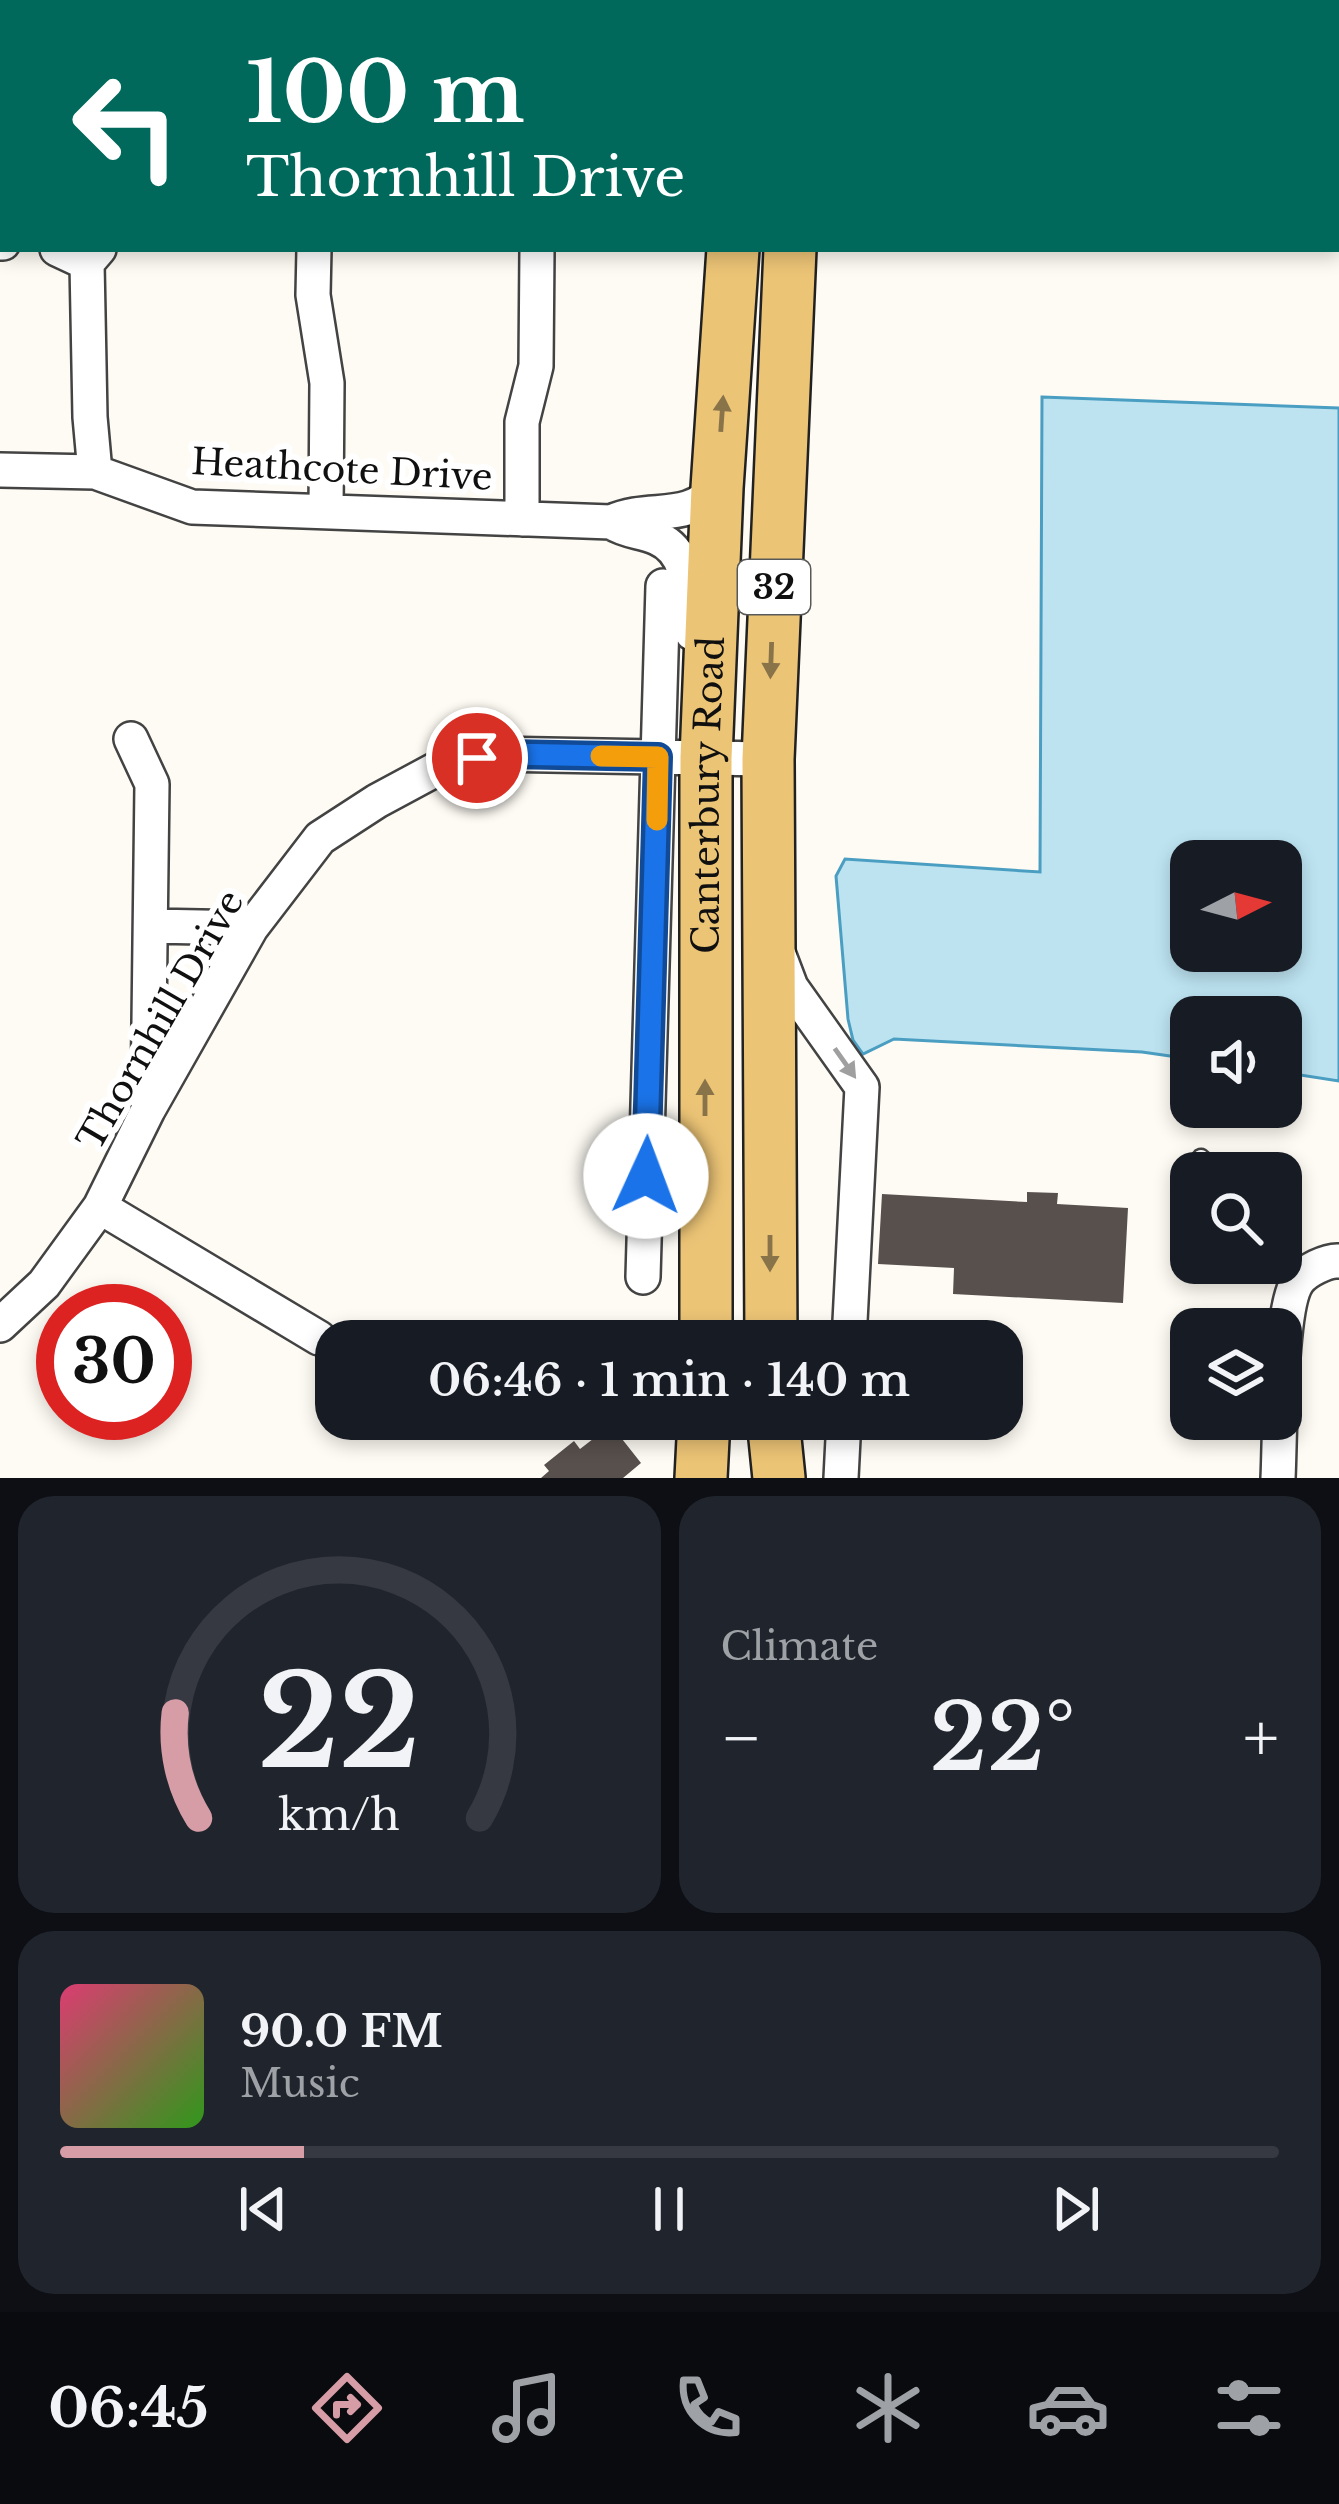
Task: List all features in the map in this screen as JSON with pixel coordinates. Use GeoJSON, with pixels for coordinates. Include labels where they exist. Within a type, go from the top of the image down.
{"type":"FeatureCollection","features":[{"type":"Feature","properties":{"kind":"main road","name":"Canterbury Road"},"geometry":{"type":"LineString","coordinates":[[705,1320],[691,742],[717,488],[733,252]]}},
{"type":"Feature","properties":{"kind":"main road","name":"Canterbury Road"},"geometry":{"type":"LineString","coordinates":[[771,1320],[768,759],[790,252]]}},
{"type":"Feature","properties":{"kind":"main road"},"geometry":{"type":"LineString","coordinates":[[701,1478],[703,1440]]}},
{"type":"Feature","properties":{"kind":"main road"},"geometry":{"type":"LineString","coordinates":[[775,1440],[779,1478]]}},
{"type":"Feature","properties":{"kind":"street"},"geometry":{"type":"LineString","coordinates":[[314,252],[313,295],[327,382],[326,510]]}},
{"type":"Feature","properties":{"kind":"street"},"geometry":{"type":"LineString","coordinates":[[522,519],[522,422],[536,366],[537,252]]}},
{"type":"Feature","properties":{"kind":"street"},"geometry":{"type":"LineString","coordinates":[[81,254],[95,472]]}},
{"type":"Feature","properties":{"kind":"street","name":"Heathcote Drive"},"geometry":{"type":"LineString","coordinates":[[0,470],[95,472],[192,507],[611,522],[632,513],[693,508],[717,488]]}},
{"type":"Feature","properties":{"kind":"street","name":"Heathcote Drive"},"geometry":{"type":"LineString","coordinates":[[611,522],[626,532],[663,540],[684,563],[692,636],[691,742]]}},
{"type":"Feature","properties":{"kind":"street","name":"Canterbury Road"},"geometry":{"type":"LineString","coordinates":[[643,1277],[691,742],[663,586]]}},
{"type":"Feature","properties":{"kind":"street"},"geometry":{"type":"LineString","coordinates":[[131,739],[152,784],[148,1110]]}},
{"type":"Feature","properties":{"kind":"street","name":"Thornhill Drive"},"geometry":{"type":"LineString","coordinates":[[0,1325],[44,1284],[100,1208],[148,1110],[251,928],[320,838],[444,765],[502,754],[691,742],[768,759]]}},
{"type":"Feature","properties":{"kind":"street"},"geometry":{"type":"LineString","coordinates":[[151,926],[251,928]]}},
{"type":"Feature","properties":{"kind":"street","name":"Canterbury Road"},"geometry":{"type":"LineString","coordinates":[[768,926],[791,987],[862,1087],[850,1320]]}},
{"type":"Feature","properties":{"kind":"street"},"geometry":{"type":"LineString","coordinates":[[100,1208],[315,1336]]}},
{"type":"Feature","properties":{"kind":"street"},"geometry":{"type":"LineString","coordinates":[[1302,1268],[1339,1261]]}},
{"type":"Feature","properties":{"kind":"street"},"geometry":{"type":"LineString","coordinates":[[1278,1478],[1288,1284]]}},
{"type":"Feature","properties":{"kind":"street"},"geometry":{"type":"LineString","coordinates":[[841,1478],[843,1440]]}},
{"type":"Feature","properties":{"kind":"water"},"geometry":{"type":"Polygon","coordinates":[[[1042,397],[1339,408],[1339,1081],[1302,1075],[1302,996],[1170,996],[1170,1056],[894,1039],[863,1054],[853,1040],[848,1019],[836,876],[845,859],[1040,872],[1042,397]]]}},
{"type":"Feature","properties":{"kind":"building"},"geometry":{"type":"Polygon","coordinates":[[[1027,1192],[1058,1193],[1057,1204],[1128,1208],[1123,1303],[953,1294],[954,1268],[878,1264],[882,1194],[1027,1202],[1027,1192]]]}},
{"type":"Feature","properties":{"kind":"building"},"geometry":{"type":"Polygon","coordinates":[[[592,1440],[623,1440],[641,1463],[623,1478],[541,1478],[549,1471],[544,1465],[574,1441],[580,1449],[592,1440]]]}},
{"type":"Feature","properties":{"kind":"slow traffic"},"geometry":{"type":"LineString","coordinates":[[601,756],[658,757],[657,820]]}},
{"type":"Feature","properties":{"kind":"route"},"geometry":{"type":"LineString","coordinates":[[477,758],[502,754],[658,757],[646,1176]]}}]}
